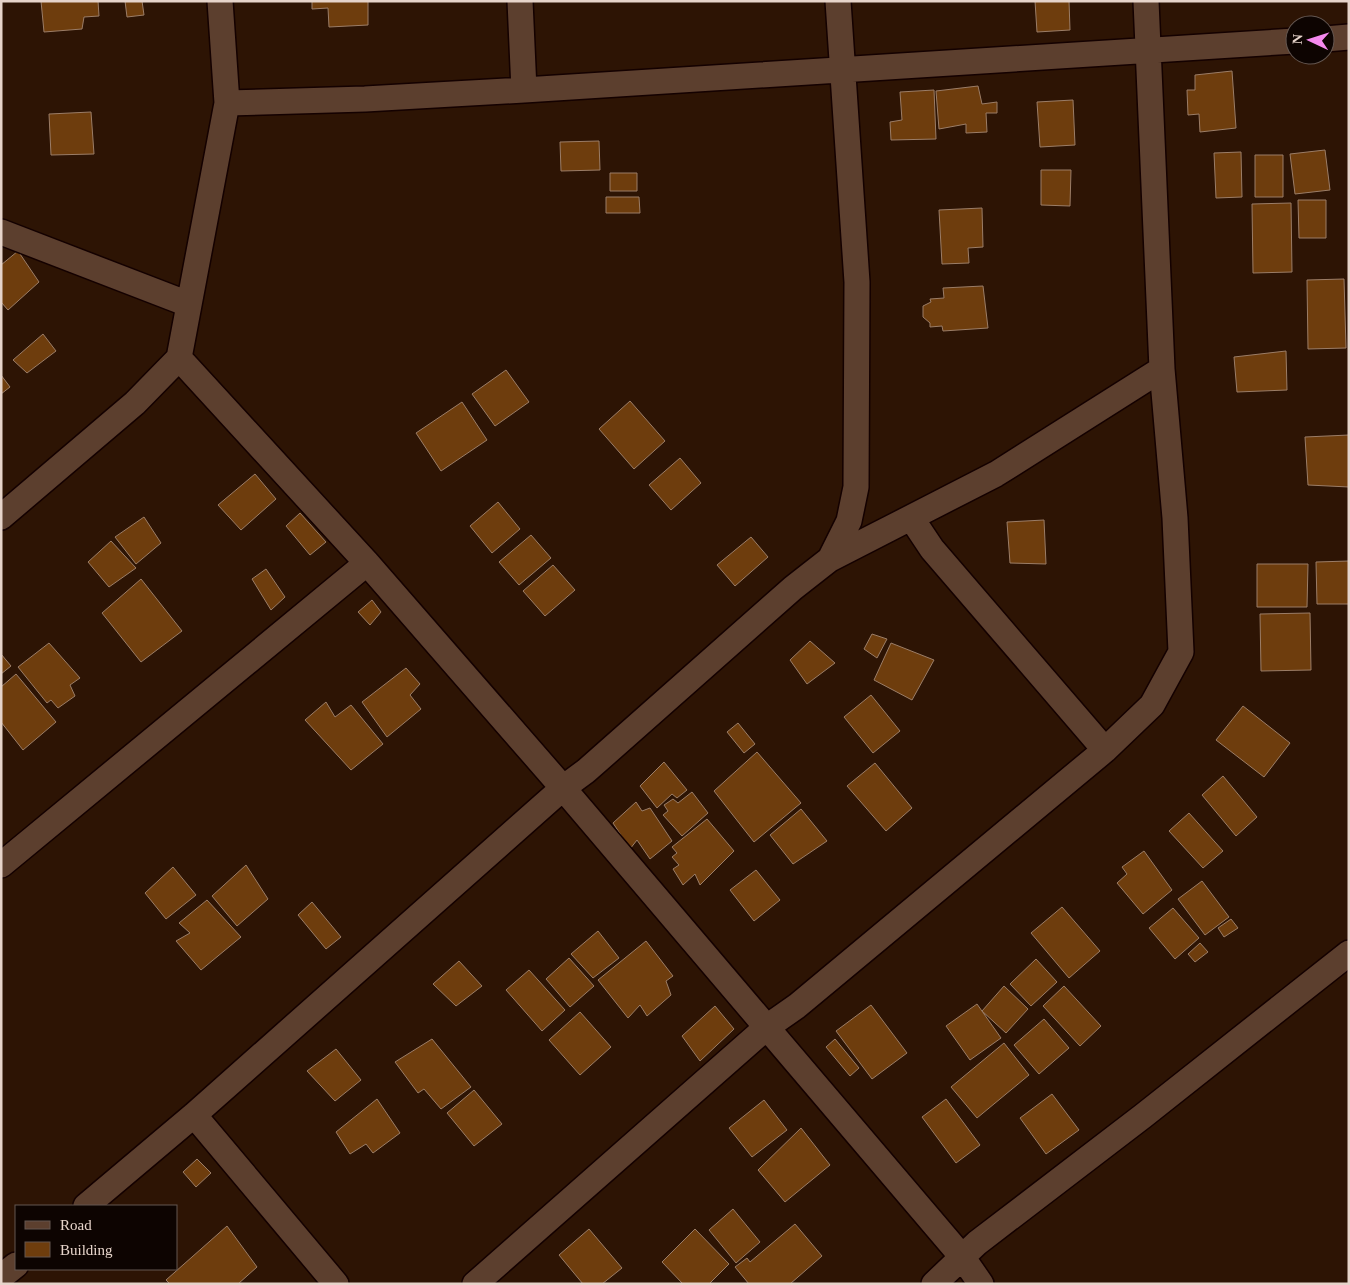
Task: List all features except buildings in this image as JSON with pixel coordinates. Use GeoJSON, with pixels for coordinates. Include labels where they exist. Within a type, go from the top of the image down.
{"type":"FeatureCollection","features":[{"type":"Feature","properties":{"kind":"street"},"geometry":{"type":"LineString","coordinates":[[1,517],[135,404],[178,358],[227,103],[220,1]]}},
{"type":"Feature","properties":{"kind":"street"},"geometry":{"type":"LineString","coordinates":[[520,1],[524,90]]}},
{"type":"Feature","properties":{"kind":"street"},"geometry":{"type":"LineString","coordinates":[[830,559],[849,521],[856,487],[857,282],[848,119],[842,69],[838,1]]}},
{"type":"Feature","properties":{"kind":"street"},"geometry":{"type":"LineString","coordinates":[[475,1284],[767,1027],[798,1006],[1105,750],[1152,705],[1181,652],[1175,518],[1162,369],[1146,1]]}},
{"type":"Feature","properties":{"kind":"street"},"geometry":{"type":"LineString","coordinates":[[1335,38],[1349,37]]}},
{"type":"Feature","properties":{"kind":"street"},"geometry":{"type":"LineString","coordinates":[[227,103],[365,99],[524,90],[1285,41]]}},
{"type":"Feature","properties":{"kind":"street"},"geometry":{"type":"LineString","coordinates":[[1,232],[188,304]]}},
{"type":"Feature","properties":{"kind":"street"},"geometry":{"type":"LineString","coordinates":[[178,358],[367,562],[563,788],[964,1258],[981,1284]]}},
{"type":"Feature","properties":{"kind":"street"},"geometry":{"type":"LineString","coordinates":[[87,1205],[194,1114],[563,788],[586,771],[792,588],[830,559],[912,519],[996,474],[1162,369]]}},
{"type":"Feature","properties":{"kind":"street"},"geometry":{"type":"LineString","coordinates":[[912,519],[937,556],[1105,750]]}},
{"type":"Feature","properties":{"kind":"street"},"geometry":{"type":"LineString","coordinates":[[1,865],[367,562]]}},
{"type":"Feature","properties":{"kind":"street"},"geometry":{"type":"LineString","coordinates":[[934,1284],[977,1244],[1349,953]]}},
{"type":"Feature","properties":{"kind":"street"},"geometry":{"type":"LineString","coordinates":[[194,1114],[336,1284]]}},
{"type":"Feature","properties":{"kind":"street"},"geometry":{"type":"LineString","coordinates":[[1,1277],[15,1266]]}}]}
